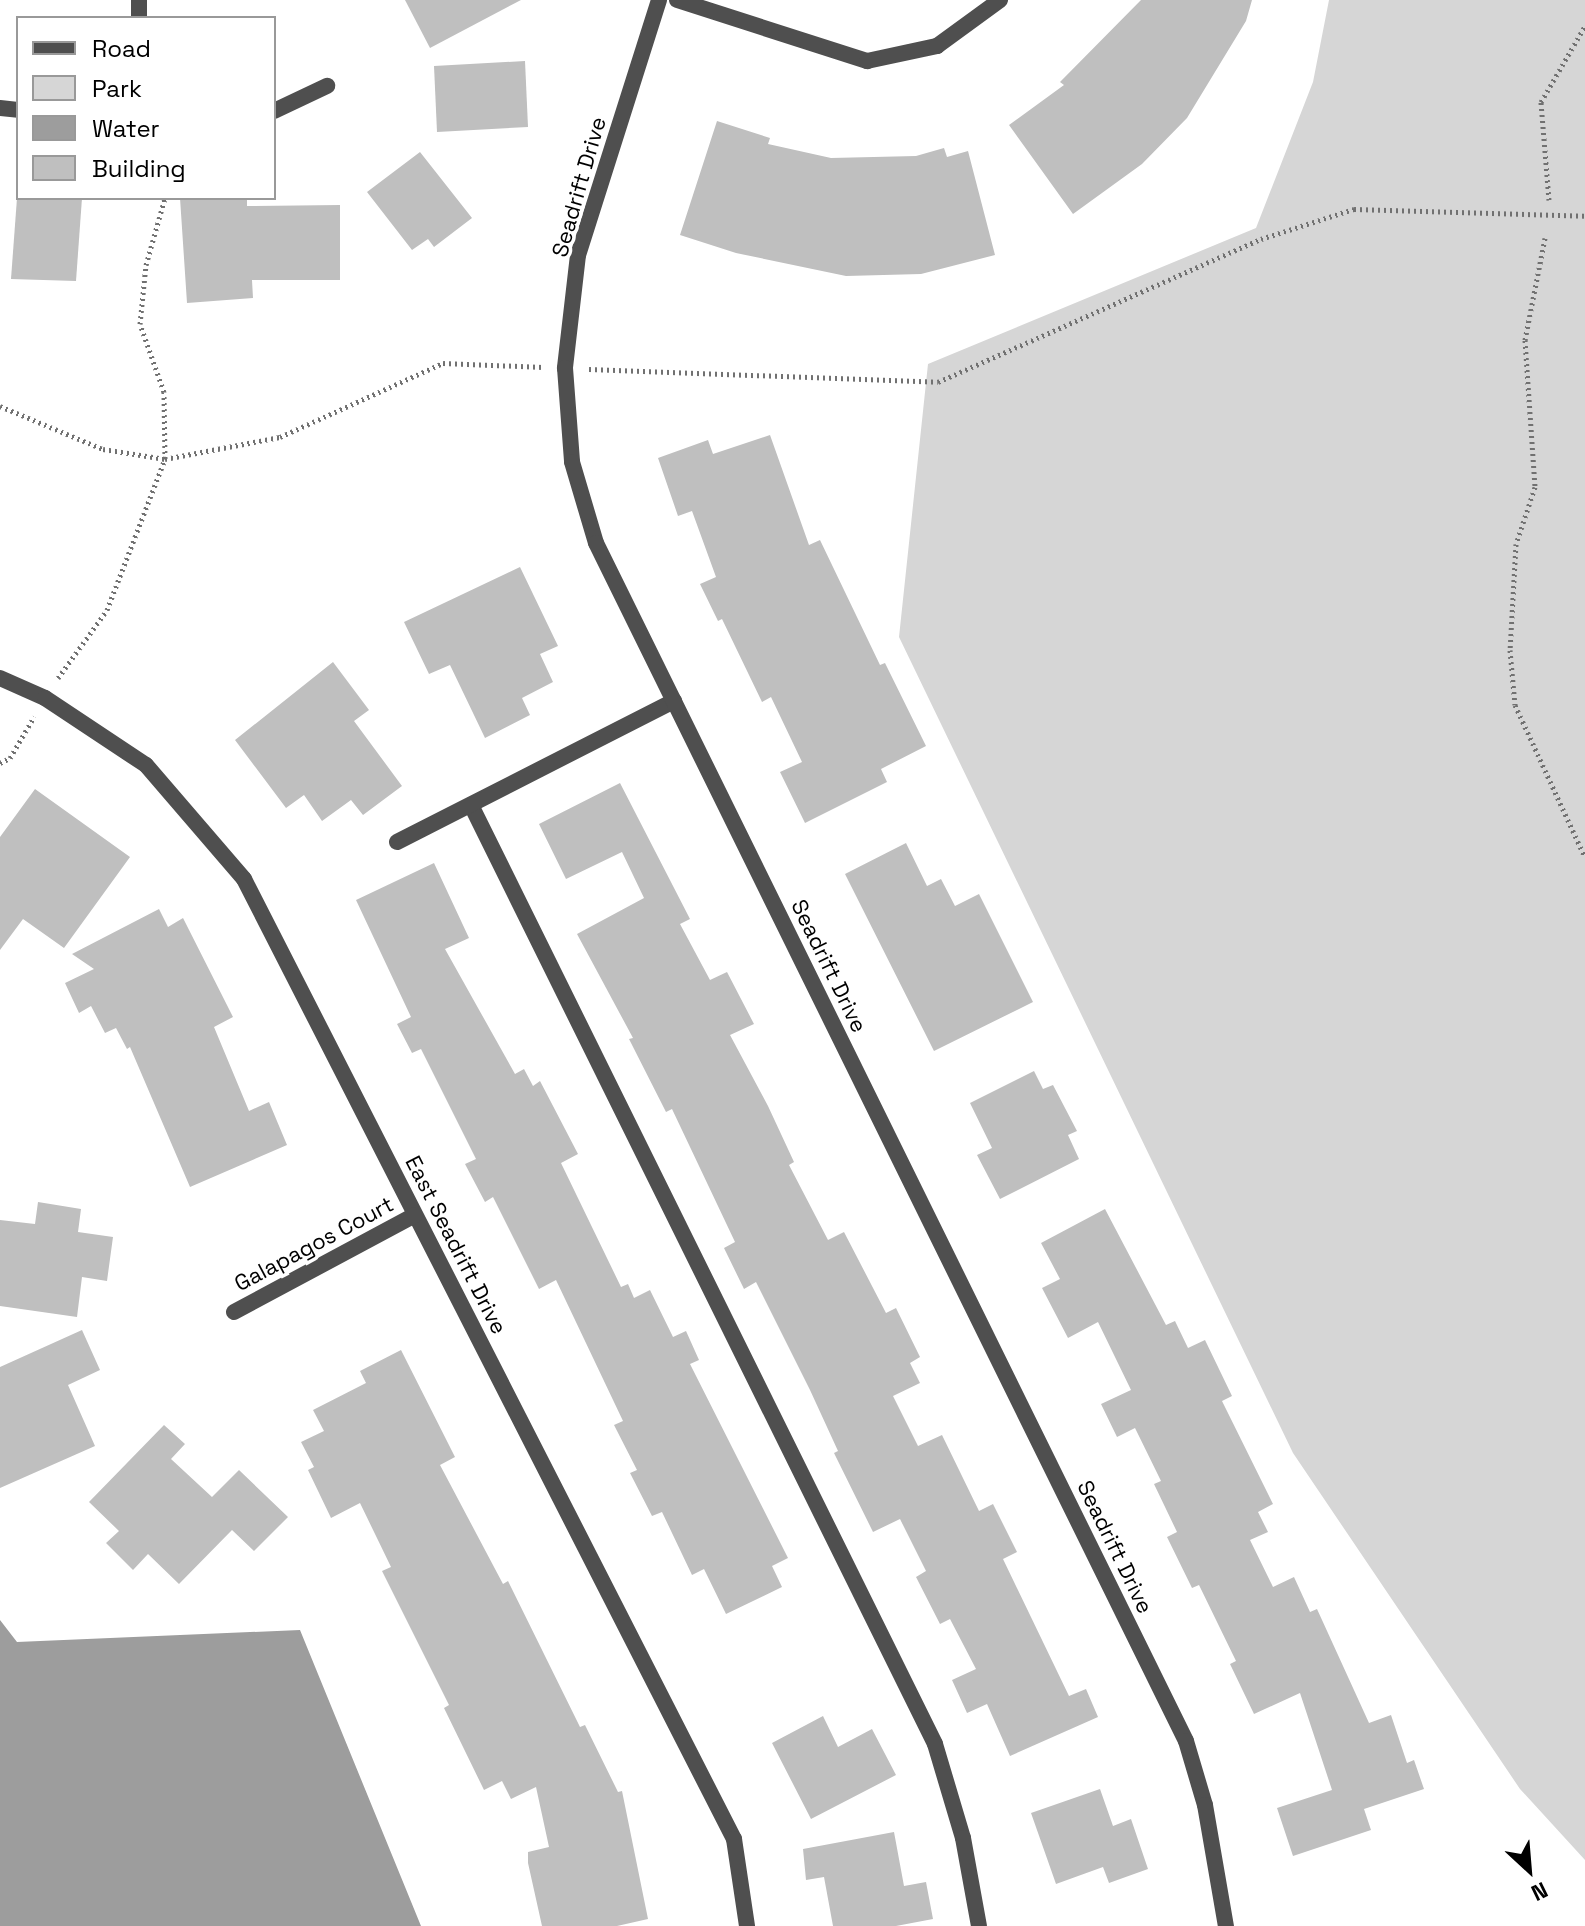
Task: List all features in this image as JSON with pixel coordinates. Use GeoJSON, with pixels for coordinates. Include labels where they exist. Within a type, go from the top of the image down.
{"type":"FeatureCollection","features":[{"type":"Feature","properties":{"kind":"street","name":"Seadrift Drive"},"geometry":{"type":"LineString","coordinates":[[659,0],[578,255],[565,368],[572,462],[596,543],[1186,1741],[1205,1805],[1226,1926]]}},
{"type":"Feature","properties":{"kind":"street"},"geometry":{"type":"LineString","coordinates":[[677,0],[867,61],[937,46],[1000,0]]}},
{"type":"Feature","properties":{"kind":"street"},"geometry":{"type":"LineString","coordinates":[[276,110],[327,86]]}},
{"type":"Feature","properties":{"kind":"street","name":"East Seadrift Drive"},"geometry":{"type":"LineString","coordinates":[[0,678],[45,698],[146,765],[244,879],[734,1839],[747,1926]]}},
{"type":"Feature","properties":{"kind":"street"},"geometry":{"type":"LineString","coordinates":[[397,842],[674,701]]}},
{"type":"Feature","properties":{"kind":"street"},"geometry":{"type":"LineString","coordinates":[[471,805],[935,1744],[963,1838],[979,1926]]}},
{"type":"Feature","properties":{"kind":"street","name":"Galapagos Court"},"geometry":{"type":"LineString","coordinates":[[234,1312],[415,1215]]}},
{"type":"Feature","properties":{"kind":"path"},"geometry":{"type":"LineString","coordinates":[[1549,200],[1541,102],[1585,26]]}},
{"type":"Feature","properties":{"kind":"path"},"geometry":{"type":"LineString","coordinates":[[0,763],[10,758],[45,698],[107,610],[165,459],[164,392],[140,324],[146,265],[164,200]]}},
{"type":"Feature","properties":{"kind":"path"},"geometry":{"type":"LineString","coordinates":[[0,406],[103,449],[165,459],[280,437],[443,363],[938,382],[1261,239],[1354,209],[1585,216]]}},
{"type":"Feature","properties":{"kind":"path"},"geometry":{"type":"LineString","coordinates":[[1545,238],[1525,340],[1535,487],[1516,544],[1510,650],[1515,705],[1585,857]]}},
{"type":"Feature","properties":{"kind":"green space"},"geometry":{"type":"Polygon","coordinates":[[[1329,0],[1585,0],[1585,1860],[1520,1789],[1293,1453],[899,637],[928,364],[1256,228],[1313,82],[1329,0]]]}},
{"type":"Feature","properties":{"kind":"water"},"geometry":{"type":"Polygon","coordinates":[[[0,1620],[17,1642],[300,1630],[421,1926],[0,1926],[0,1620]]]}},
{"type":"Feature","properties":{"kind":"building"},"geometry":{"type":"Polygon","coordinates":[[[405,0],[521,0],[430,48],[405,0]]]}},
{"type":"Feature","properties":{"kind":"building"},"geometry":{"type":"Polygon","coordinates":[[[1141,0],[1252,0],[1246,21],[1187,118],[1142,164],[1073,214],[1009,125],[1064,85],[1060,82],[1141,0]]]}},
{"type":"Feature","properties":{"kind":"building"},"geometry":{"type":"Polygon","coordinates":[[[525,61],[528,127],[437,132],[434,66],[525,61]]]}},
{"type":"Feature","properties":{"kind":"building"},"geometry":{"type":"Polygon","coordinates":[[[717,121],[770,138],[768,144],[831,158],[916,156],[944,148],[947,157],[968,151],[995,255],[921,274],[846,276],[736,253],[680,235],[717,121]]]}},
{"type":"Feature","properties":{"kind":"building"},"geometry":{"type":"Polygon","coordinates":[[[420,152],[472,218],[434,247],[428,239],[412,250],[367,192],[420,152]]]}},
{"type":"Feature","properties":{"kind":"building"},"geometry":{"type":"Polygon","coordinates":[[[17,200],[82,200],[76,281],[11,279],[17,200]]]}},
{"type":"Feature","properties":{"kind":"building"},"geometry":{"type":"Polygon","coordinates":[[[180,200],[247,200],[247,206],[340,205],[340,280],[252,280],[253,298],[187,303],[180,200]]]}},
{"type":"Feature","properties":{"kind":"building"},"geometry":{"type":"Polygon","coordinates":[[[770,435],[809,545],[820,540],[880,665],[885,663],[926,746],[881,769],[887,782],[805,823],[780,772],[802,762],[771,697],[762,702],[722,619],[718,621],[700,584],[716,577],[692,511],[678,516],[658,458],[708,440],[713,454],[770,435]]]}},
{"type":"Feature","properties":{"kind":"building"},"geometry":{"type":"Polygon","coordinates":[[[520,567],[558,646],[540,654],[553,682],[522,698],[530,715],[485,738],[450,665],[429,674],[404,622],[520,567]]]}},
{"type":"Feature","properties":{"kind":"building"},"geometry":{"type":"Polygon","coordinates":[[[333,662],[369,710],[354,721],[402,786],[363,815],[351,800],[322,821],[304,795],[286,808],[235,740],[333,662]]]}},
{"type":"Feature","properties":{"kind":"building"},"geometry":{"type":"Polygon","coordinates":[[[620,783],[690,919],[680,924],[710,980],[727,972],[754,1024],[730,1035],[768,1106],[794,1162],[789,1165],[828,1240],[844,1232],[886,1313],[896,1308],[920,1357],[910,1363],[920,1383],[893,1396],[918,1446],[942,1435],[979,1511],[993,1504],[1017,1552],[1003,1559],[1069,1696],[1086,1689],[1098,1717],[1010,1756],[987,1704],[967,1713],[952,1680],[976,1669],[950,1619],[940,1624],[916,1577],[926,1571],[900,1519],[873,1532],[834,1453],[838,1451],[810,1390],[756,1282],[744,1289],[724,1248],[735,1242],[672,1109],[666,1112],[629,1039],[633,1038],[577,934],[644,898],[622,852],[566,879],[539,824],[620,783]]]}},
{"type":"Feature","properties":{"kind":"building"},"geometry":{"type":"Polygon","coordinates":[[[35,789],[130,857],[64,948],[23,919],[0,950],[0,837],[35,789]]]}},
{"type":"Feature","properties":{"kind":"building"},"geometry":{"type":"Polygon","coordinates":[[[906,843],[927,886],[941,879],[955,906],[979,894],[1033,1002],[934,1051],[845,874],[906,843]]]}},
{"type":"Feature","properties":{"kind":"building"},"geometry":{"type":"Polygon","coordinates":[[[434,863],[469,938],[445,949],[515,1074],[524,1069],[533,1086],[540,1081],[578,1154],[561,1163],[621,1287],[628,1284],[634,1298],[650,1290],[673,1337],[686,1331],[699,1360],[690,1364],[788,1558],[772,1566],[782,1587],[726,1614],[704,1569],[692,1575],[662,1512],[652,1516],[630,1473],[637,1470],[614,1425],[623,1421],[556,1280],[539,1289],[493,1197],[485,1202],[465,1164],[476,1159],[421,1049],[412,1053],[397,1024],[411,1017],[356,900],[434,863]]]}},
{"type":"Feature","properties":{"kind":"building"},"geometry":{"type":"Polygon","coordinates":[[[159,909],[168,927],[183,918],[233,1017],[214,1027],[249,1111],[269,1102],[287,1145],[190,1187],[130,1047],[127,1049],[116,1028],[105,1033],[91,1006],[79,1013],[65,983],[94,969],[72,954],[159,909]]]}},
{"type":"Feature","properties":{"kind":"building"},"geometry":{"type":"Polygon","coordinates":[[[1034,1071],[1043,1089],[1053,1085],[1077,1131],[1068,1135],[1079,1159],[1000,1199],[977,1155],[992,1148],[970,1103],[1034,1071]]]}},
{"type":"Feature","properties":{"kind":"building"},"geometry":{"type":"Polygon","coordinates":[[[38,1202],[81,1209],[78,1232],[113,1237],[107,1281],[82,1277],[77,1317],[0,1306],[0,1220],[35,1224],[38,1202]]]}},
{"type":"Feature","properties":{"kind":"building"},"geometry":{"type":"Polygon","coordinates":[[[1105,1209],[1166,1325],[1175,1321],[1188,1348],[1205,1340],[1232,1396],[1222,1401],[1273,1504],[1258,1512],[1268,1532],[1250,1540],[1273,1587],[1294,1577],[1310,1612],[1317,1609],[1369,1723],[1391,1715],[1407,1763],[1414,1760],[1424,1789],[1364,1809],[1371,1830],[1293,1856],[1277,1808],[1332,1790],[1300,1693],[1254,1714],[1230,1664],[1236,1661],[1199,1585],[1192,1588],[1167,1537],[1177,1532],[1154,1484],[1161,1481],[1135,1428],[1117,1437],[1101,1404],[1131,1390],[1098,1322],[1068,1338],[1042,1288],[1060,1279],[1041,1243],[1105,1209]]]}},
{"type":"Feature","properties":{"kind":"building"},"geometry":{"type":"Polygon","coordinates":[[[82,1330],[100,1370],[68,1385],[95,1446],[0,1488],[0,1367],[82,1330]]]}},
{"type":"Feature","properties":{"kind":"building"},"geometry":{"type":"Polygon","coordinates":[[[401,1350],[455,1457],[440,1465],[503,1584],[508,1581],[580,1727],[585,1725],[618,1792],[622,1791],[648,1919],[617,1926],[542,1926],[528,1863],[528,1852],[549,1847],[536,1787],[511,1799],[502,1781],[484,1790],[444,1708],[449,1705],[382,1571],[391,1567],[360,1503],[331,1518],[308,1470],[314,1467],[301,1442],[324,1431],[313,1410],[366,1383],[360,1371],[401,1350]]]}},
{"type":"Feature","properties":{"kind":"building"},"geometry":{"type":"Polygon","coordinates":[[[164,1425],[185,1444],[171,1459],[212,1497],[239,1470],[288,1517],[254,1551],[232,1530],[179,1584],[148,1554],[133,1570],[106,1543],[119,1531],[89,1502],[164,1425]]]}},
{"type":"Feature","properties":{"kind":"building"},"geometry":{"type":"Polygon","coordinates":[[[823,1716],[838,1747],[872,1729],[896,1775],[811,1819],[772,1743],[823,1716]]]}},
{"type":"Feature","properties":{"kind":"building"},"geometry":{"type":"Polygon","coordinates":[[[1100,1789],[1113,1826],[1131,1819],[1148,1869],[1109,1883],[1103,1867],[1056,1884],[1031,1813],[1100,1789]]]}},
{"type":"Feature","properties":{"kind":"building"},"geometry":{"type":"Polygon","coordinates":[[[894,1832],[904,1886],[926,1882],[933,1919],[896,1926],[833,1926],[824,1877],[806,1880],[803,1849],[894,1832]]]}}]}
